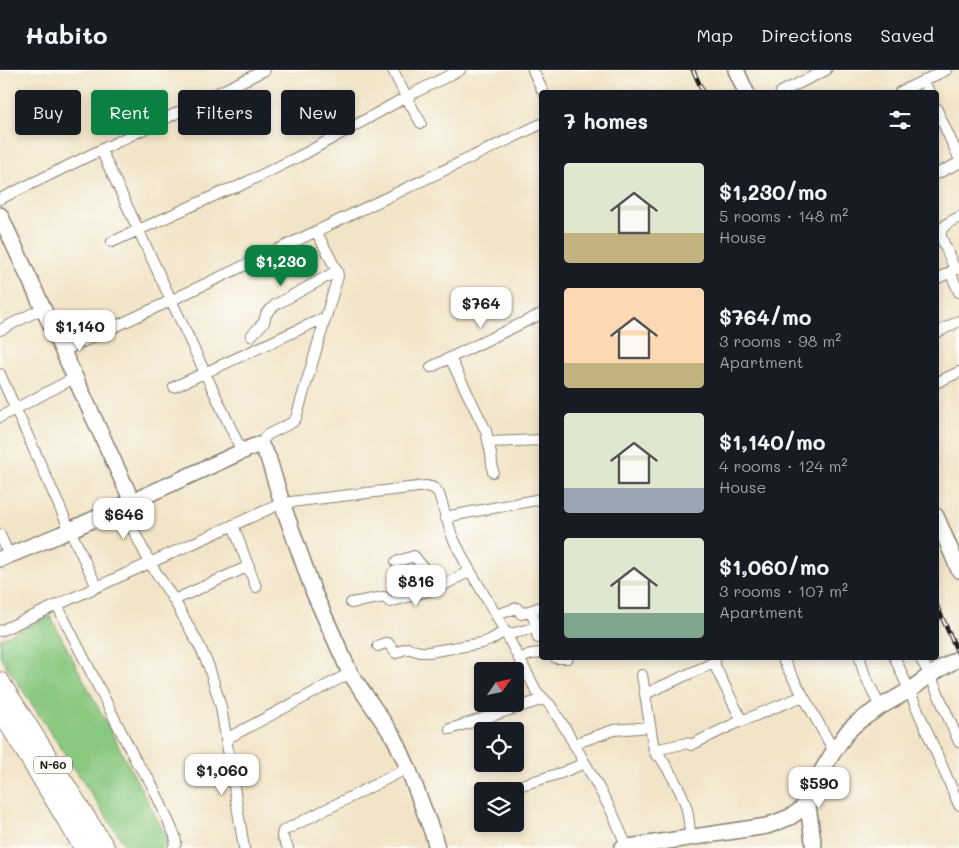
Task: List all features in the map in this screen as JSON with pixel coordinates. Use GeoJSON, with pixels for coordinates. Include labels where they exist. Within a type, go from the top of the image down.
{"type":"FeatureCollection","features":[{"type":"Feature","properties":{"kind":"highway","name":"N-60"},"geometry":{"type":"LineString","coordinates":[[0,682],[59,790],[84,848]]}},
{"type":"Feature","properties":{"kind":"highway","name":"N-60"},"geometry":{"type":"LineString","coordinates":[[0,708],[59,790],[105,848]]}},
{"type":"Feature","properties":{"kind":"street"},"geometry":{"type":"LineString","coordinates":[[0,199],[265,70]]}},
{"type":"Feature","properties":{"kind":"street"},"geometry":{"type":"LineString","coordinates":[[393,70],[421,124]]}},
{"type":"Feature","properties":{"kind":"street"},"geometry":{"type":"LineString","coordinates":[[112,242],[237,187],[298,157],[460,70]]}},
{"type":"Feature","properties":{"kind":"street"},"geometry":{"type":"LineString","coordinates":[[532,70],[541,90]]}},
{"type":"Feature","properties":{"kind":"street"},"geometry":{"type":"LineString","coordinates":[[736,70],[745,90]]}},
{"type":"Feature","properties":{"kind":"street"},"geometry":{"type":"LineString","coordinates":[[785,90],[826,70]]}},
{"type":"Feature","properties":{"kind":"street"},"geometry":{"type":"LineString","coordinates":[[904,90],[946,70]]}},
{"type":"Feature","properties":{"kind":"street"},"geometry":{"type":"LineString","coordinates":[[924,81],[928,90]]}},
{"type":"Feature","properties":{"kind":"street"},"geometry":{"type":"LineString","coordinates":[[939,115],[959,158]]}},
{"type":"Feature","properties":{"kind":"street"},"geometry":{"type":"LineString","coordinates":[[63,351],[539,125]]}},
{"type":"Feature","properties":{"kind":"street"},"geometry":{"type":"LineString","coordinates":[[102,150],[242,452]]}},
{"type":"Feature","properties":{"kind":"street"},"geometry":{"type":"LineString","coordinates":[[939,173],[959,163]]}},
{"type":"Feature","properties":{"kind":"street"},"geometry":{"type":"LineString","coordinates":[[0,215],[76,377],[150,563],[174,600],[209,667],[221,707],[244,848]]}},
{"type":"Feature","properties":{"kind":"street"},"geometry":{"type":"LineString","coordinates":[[959,217],[944,226],[940,234],[955,270],[959,292]]}},
{"type":"Feature","properties":{"kind":"street"},"geometry":{"type":"LineString","coordinates":[[261,446],[267,435],[293,422],[296,418],[338,276],[316,231]]}},
{"type":"Feature","properties":{"kind":"street"},"geometry":{"type":"LineString","coordinates":[[939,278],[955,270]]}},
{"type":"Feature","properties":{"kind":"street"},"geometry":{"type":"LineString","coordinates":[[251,336],[264,322],[266,314],[275,305],[337,271]]}},
{"type":"Feature","properties":{"kind":"street"},"geometry":{"type":"LineString","coordinates":[[0,330],[43,308]]}},
{"type":"Feature","properties":{"kind":"street"},"geometry":{"type":"LineString","coordinates":[[431,367],[539,315]]}},
{"type":"Feature","properties":{"kind":"street"},"geometry":{"type":"LineString","coordinates":[[174,387],[326,317]]}},
{"type":"Feature","properties":{"kind":"street"},"geometry":{"type":"LineString","coordinates":[[939,331],[959,321]]}},
{"type":"Feature","properties":{"kind":"street"},"geometry":{"type":"LineString","coordinates":[[450,358],[483,423],[489,442],[493,472]]}},
{"type":"Feature","properties":{"kind":"street"},"geometry":{"type":"LineString","coordinates":[[939,382],[959,372]]}},
{"type":"Feature","properties":{"kind":"street"},"geometry":{"type":"LineString","coordinates":[[0,374],[97,587]]}},
{"type":"Feature","properties":{"kind":"street"},"geometry":{"type":"LineString","coordinates":[[0,417],[76,377]]}},
{"type":"Feature","properties":{"kind":"street"},"geometry":{"type":"LineString","coordinates":[[489,442],[539,440]]}},
{"type":"Feature","properties":{"kind":"street"},"geometry":{"type":"LineString","coordinates":[[0,535],[4,557],[70,530],[252,446],[261,446]]}},
{"type":"Feature","properties":{"kind":"street"},"geometry":{"type":"LineString","coordinates":[[261,446],[268,457],[314,593],[350,673],[395,739],[433,834],[436,848]]}},
{"type":"Feature","properties":{"kind":"street"},"geometry":{"type":"LineString","coordinates":[[0,631],[282,503],[426,486],[435,488],[439,494],[452,536],[465,562],[537,692],[544,698],[565,728],[585,763],[612,812],[624,848],[766,826],[790,817],[799,811],[834,751],[853,726],[959,658]]}},
{"type":"Feature","properties":{"kind":"street"},"geometry":{"type":"LineString","coordinates":[[445,517],[539,499]]}},
{"type":"Feature","properties":{"kind":"street"},"geometry":{"type":"LineString","coordinates":[[939,523],[959,570]]}},
{"type":"Feature","properties":{"kind":"street"},"geometry":{"type":"LineString","coordinates":[[234,525],[256,587]]}},
{"type":"Feature","properties":{"kind":"street"},"geometry":{"type":"LineString","coordinates":[[396,562],[415,557],[430,576],[434,589]]}},
{"type":"Feature","properties":{"kind":"street"},"geometry":{"type":"LineString","coordinates":[[174,600],[249,566]]}},
{"type":"Feature","properties":{"kind":"street"},"geometry":{"type":"LineString","coordinates":[[351,603],[384,597],[390,602],[434,589],[470,571]]}},
{"type":"Feature","properties":{"kind":"street"},"geometry":{"type":"LineString","coordinates":[[57,605],[137,763],[154,789],[175,836],[176,843],[173,848]]}},
{"type":"Feature","properties":{"kind":"street"},"geometry":{"type":"LineString","coordinates":[[378,646],[385,642],[388,643],[396,653],[407,648],[420,652],[429,652],[476,644],[505,633],[538,631],[537,609],[521,614],[517,608],[496,615]]}},
{"type":"Feature","properties":{"kind":"street"},"geometry":{"type":"LineString","coordinates":[[520,659],[539,652]]}},
{"type":"Feature","properties":{"kind":"street"},"geometry":{"type":"LineString","coordinates":[[645,694],[715,660],[716,668],[742,721]]}},
{"type":"Feature","properties":{"kind":"street"},"geometry":{"type":"LineString","coordinates":[[783,660],[834,751]]}},
{"type":"Feature","properties":{"kind":"street"},"geometry":{"type":"LineString","coordinates":[[861,660],[864,673],[880,707]]}},
{"type":"Feature","properties":{"kind":"street"},"geometry":{"type":"LineString","coordinates":[[896,660],[959,805]]}},
{"type":"Feature","properties":{"kind":"street"},"geometry":{"type":"LineString","coordinates":[[921,660],[930,675],[959,742]]}},
{"type":"Feature","properties":{"kind":"street"},"geometry":{"type":"LineString","coordinates":[[226,739],[350,673]]}},
{"type":"Feature","properties":{"kind":"street"},"geometry":{"type":"LineString","coordinates":[[642,675],[654,750],[656,755],[660,756],[683,798],[691,838]]}},
{"type":"Feature","properties":{"kind":"street"},"geometry":{"type":"LineString","coordinates":[[654,750],[687,744],[691,745],[742,721],[803,696]]}},
{"type":"Feature","properties":{"kind":"street"},"geometry":{"type":"LineString","coordinates":[[450,729],[544,698]]}},
{"type":"Feature","properties":{"kind":"street"},"geometry":{"type":"LineString","coordinates":[[574,744],[614,730],[650,727]]}},
{"type":"Feature","properties":{"kind":"street"},"geometry":{"type":"LineString","coordinates":[[524,784],[561,773],[585,763]]}},
{"type":"Feature","properties":{"kind":"street"},"geometry":{"type":"LineString","coordinates":[[288,848],[282,836],[283,831],[408,768]]}},
{"type":"Feature","properties":{"kind":"street"},"geometry":{"type":"LineString","coordinates":[[807,799],[814,848]]}},
{"type":"Feature","properties":{"kind":"green space"},"geometry":{"type":"Polygon","coordinates":[[[50,616],[169,842],[162,848],[127,848],[0,656],[0,639],[50,616]]]}},
{"type":"Feature","properties":{"kind":"railway"},"geometry":{"type":"LineString","coordinates":[[693,70],[702,90]]}},
{"type":"Feature","properties":{"kind":"railway"},"geometry":{"type":"LineString","coordinates":[[939,611],[959,655]]}}]}
